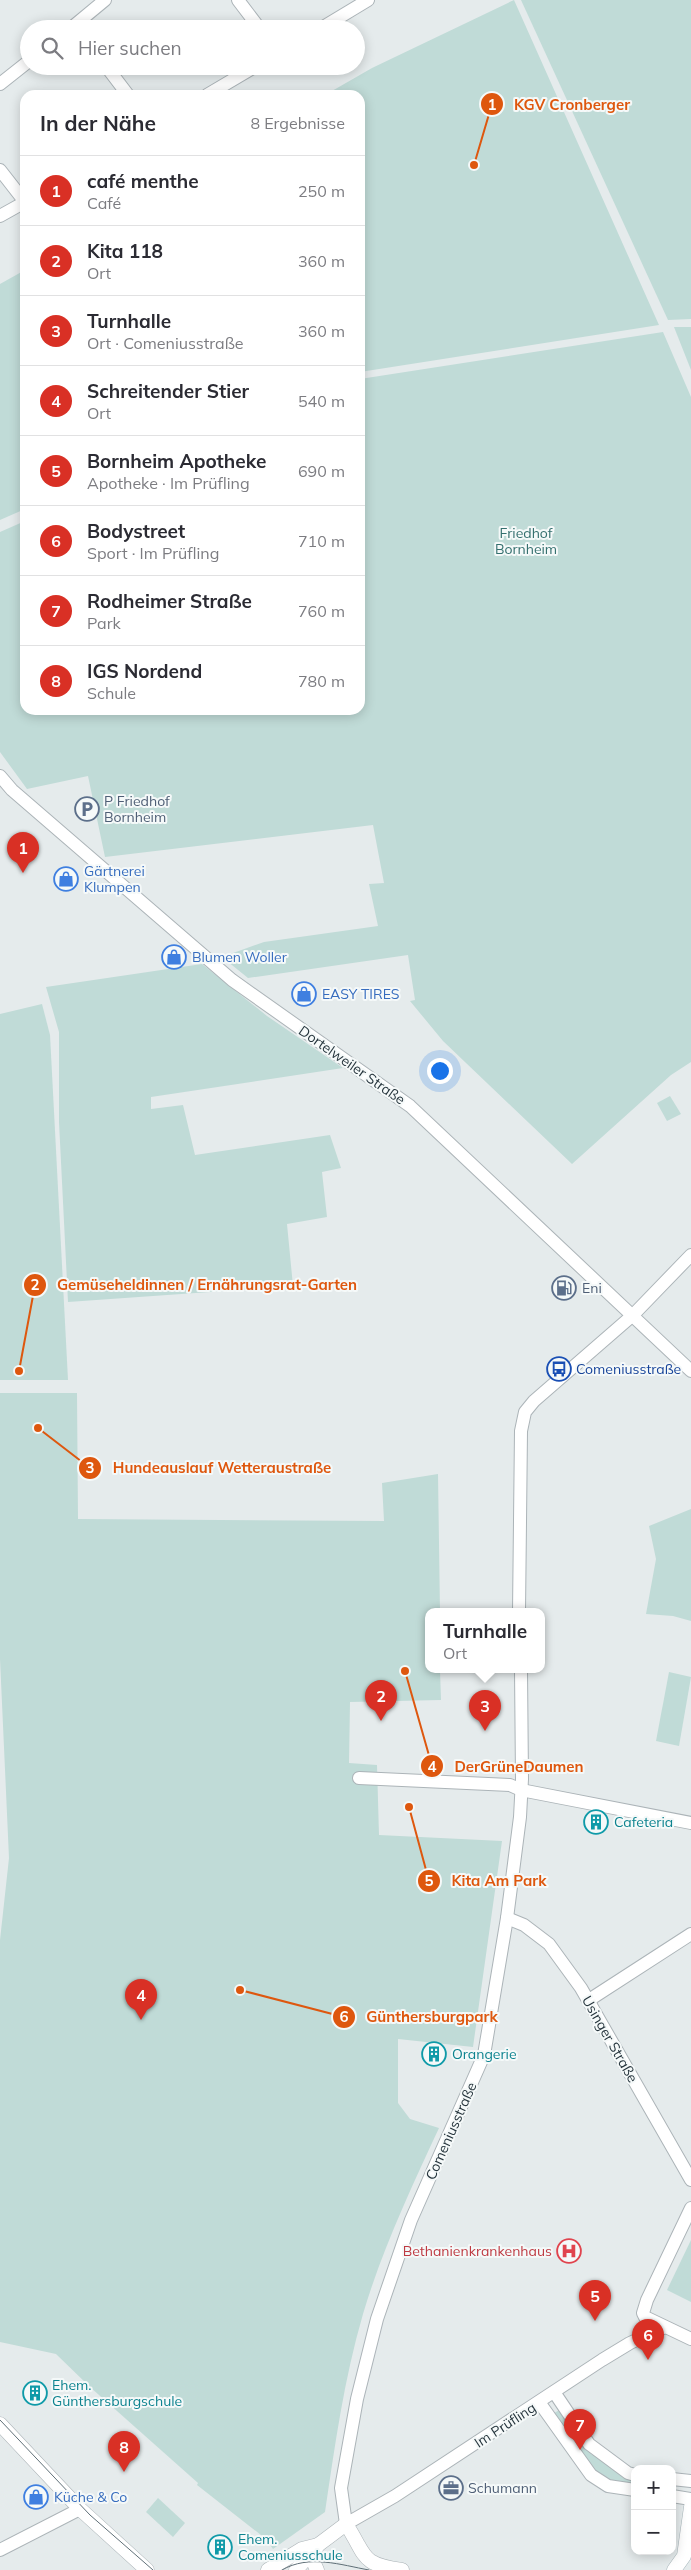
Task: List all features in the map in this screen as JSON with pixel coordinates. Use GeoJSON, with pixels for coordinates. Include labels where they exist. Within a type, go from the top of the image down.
{"type":"FeatureCollection","features":[{"type":"Feature","properties":{"kind":"street"},"geometry":{"type":"LineString","coordinates":[[83,20],[105,0]]}},
{"type":"Feature","properties":{"kind":"street"},"geometry":{"type":"LineString","coordinates":[[238,0],[253,20]]}},
{"type":"Feature","properties":{"kind":"street"},"geometry":{"type":"LineString","coordinates":[[335,20],[368,0]]}},
{"type":"Feature","properties":{"kind":"street"},"geometry":{"type":"LineString","coordinates":[[1,80],[20,67]]}},
{"type":"Feature","properties":{"kind":"street"},"geometry":{"type":"LineString","coordinates":[[113,75],[124,90]]}},
{"type":"Feature","properties":{"kind":"street"},"geometry":{"type":"LineString","coordinates":[[215,90],[240,75]]}},
{"type":"Feature","properties":{"kind":"street"},"geometry":{"type":"LineString","coordinates":[[0,170],[20,196]]}},
{"type":"Feature","properties":{"kind":"street"},"geometry":{"type":"LineString","coordinates":[[0,216],[20,205]]}},
{"type":"Feature","properties":{"kind":"street","name":"Dortelweiler Straße"},"geometry":{"type":"LineString","coordinates":[[0,776],[12,790],[232,980],[410,1106],[691,1370]]}},
{"type":"Feature","properties":{"kind":"street"},"geometry":{"type":"LineString","coordinates":[[519,1608],[521,1430],[525,1412],[564,1372],[634,1315],[691,1255]]}},
{"type":"Feature","properties":{"kind":"street","name":"Comeniusstraße"},"geometry":{"type":"LineString","coordinates":[[346,2524],[342,2488],[358,2400],[377,2319],[411,2220],[484,2056],[506,1918],[522,1790],[521,1673]]}},
{"type":"Feature","properties":{"kind":"street"},"geometry":{"type":"LineString","coordinates":[[359,1778],[510,1785],[522,1790],[691,1823]]}},
{"type":"Feature","properties":{"kind":"street","name":"Usinger Straße"},"geometry":{"type":"LineString","coordinates":[[506,1918],[524,1925],[550,1944],[589,2000],[691,2180]]}},
{"type":"Feature","properties":{"kind":"street"},"geometry":{"type":"LineString","coordinates":[[589,2000],[691,1934]]}},
{"type":"Feature","properties":{"kind":"street"},"geometry":{"type":"LineString","coordinates":[[691,2208],[644,2308],[645,2317],[691,2339]]}},
{"type":"Feature","properties":{"kind":"street","name":"Im Prüfling"},"geometry":{"type":"LineString","coordinates":[[346,2524],[395,2496],[630,2343],[665,2326]]}},
{"type":"Feature","properties":{"kind":"street"},"geometry":{"type":"LineString","coordinates":[[554,2392],[589,2444],[631,2474]]}},
{"type":"Feature","properties":{"kind":"street"},"geometry":{"type":"LineString","coordinates":[[539,2402],[590,2476],[608,2486],[631,2489]]}},
{"type":"Feature","properties":{"kind":"street"},"geometry":{"type":"LineString","coordinates":[[0,2424],[80,2509],[148,2570]]}},
{"type":"Feature","properties":{"kind":"street"},"geometry":{"type":"LineString","coordinates":[[676,2479],[691,2481]]}},
{"type":"Feature","properties":{"kind":"street"},"geometry":{"type":"LineString","coordinates":[[676,2497],[691,2499]]}},
{"type":"Feature","properties":{"kind":"street"},"geometry":{"type":"LineString","coordinates":[[674,2570],[684,2556],[691,2507]]}},
{"type":"Feature","properties":{"kind":"street"},"geometry":{"type":"LineString","coordinates":[[0,2550],[80,2509]]}},
{"type":"Feature","properties":{"kind":"street"},"geometry":{"type":"LineString","coordinates":[[296,2570],[318,2545],[346,2524],[364,2557],[372,2564],[402,2570]]}},
{"type":"Feature","properties":{"kind":"street"},"geometry":{"type":"LineString","coordinates":[[268,2570],[302,2549],[318,2545]]}},
{"type":"Feature","properties":{"kind":"street"},"geometry":{"type":"LineString","coordinates":[[317,2570],[313,2561],[318,2545]]}},
{"type":"Feature","properties":{"kind":"green space"},"geometry":{"type":"Polygon","coordinates":[[[514,0],[659,325],[365,371],[365,90],[334,90],[360,75],[365,75],[365,72],[514,0]]]}},
{"type":"Feature","properties":{"kind":"green space"},"geometry":{"type":"Polygon","coordinates":[[[521,0],[691,0],[691,319],[668,320],[521,0]]]}},
{"type":"Feature","properties":{"kind":"green space"},"geometry":{"type":"Polygon","coordinates":[[[20,273],[20,511],[0,520],[0,284],[20,273]]]}},
{"type":"Feature","properties":{"kind":"green space"},"geometry":{"type":"Polygon","coordinates":[[[674,327],[691,327],[691,370],[674,327]]]}},
{"type":"Feature","properties":{"kind":"green space","name":"Friedhof Bornheim"},"geometry":{"type":"Polygon","coordinates":[[[663,332],[691,397],[691,1062],[671,1075],[572,1164],[443,1041],[410,1001],[415,1000],[408,955],[248,978],[222,957],[264,942],[378,926],[369,884],[384,883],[373,825],[105,857],[88,776],[27,789],[0,752],[0,532],[20,523],[20,715],[365,715],[365,378],[663,332]]]}},
{"type":"Feature","properties":{"kind":"green space"},"geometry":{"type":"Polygon","coordinates":[[[202,964],[267,1016],[343,1068],[151,1097],[151,1109],[183,1105],[195,1155],[330,1135],[341,1168],[322,1172],[327,1217],[287,1224],[293,1286],[68,1302],[59,1122],[59,1032],[46,987],[202,964]]]}},
{"type":"Feature","properties":{"kind":"green space"},"geometry":{"type":"Polygon","coordinates":[[[42,1004],[50,1035],[68,1380],[0,1380],[0,1014],[42,1004]]]}},
{"type":"Feature","properties":{"kind":"green space"},"geometry":{"type":"Polygon","coordinates":[[[670,1096],[681,1114],[667,1121],[657,1103],[670,1096]]]}},
{"type":"Feature","properties":{"kind":"green space"},"geometry":{"type":"Polygon","coordinates":[[[0,1393],[77,1393],[78,1519],[384,1521],[382,1483],[438,1474],[440,1608],[425,1608],[425,1673],[440,1673],[441,1700],[350,1702],[349,1763],[377,1765],[379,1835],[502,1841],[473,2047],[398,2039],[398,2103],[410,2119],[439,2128],[388,2243],[363,2314],[345,2388],[325,2512],[273,2549],[266,2539],[197,2485],[198,2483],[90,2387],[56,2354],[0,2342],[0,1940],[9,1858],[0,1659],[0,1393]]]}},
{"type":"Feature","properties":{"kind":"green space"},"geometry":{"type":"Polygon","coordinates":[[[691,1509],[691,1621],[673,1616],[646,1614],[656,1559],[649,1526],[691,1509]]]}},
{"type":"Feature","properties":{"kind":"green space"},"geometry":{"type":"Polygon","coordinates":[[[669,1672],[691,1677],[679,1746],[656,1741],[669,1672]]]}},
{"type":"Feature","properties":{"kind":"green space"},"geometry":{"type":"Polygon","coordinates":[[[691,2240],[691,2302],[667,2290],[691,2240]]]}},
{"type":"Feature","properties":{"kind":"green space"},"geometry":{"type":"Polygon","coordinates":[[[561,2409],[591,2454],[631,2477],[631,2487],[599,2478],[551,2415],[561,2409]]]}},
{"type":"Feature","properties":{"kind":"green space"},"geometry":{"type":"Polygon","coordinates":[[[158,2498],[185,2523],[173,2537],[146,2512],[158,2498]]]}},
{"type":"Feature","properties":{"kind":"tram line"},"geometry":{"type":"LineString","coordinates":[[0,2420],[90,2515],[153,2570]]}},
{"type":"Feature","properties":{"kind":"tram line"},"geometry":{"type":"LineString","coordinates":[[282,2570],[292,2565],[314,2562],[325,2562],[369,2570]]}},
{"type":"Feature","properties":{"kind":"place","name":"KGV Cronberger"},"geometry":{"type":"Point","coordinates":[474,165]}},
{"type":"Feature","properties":{"kind":"place","name":"P Friedhof Bornheim"},"geometry":{"type":"Point","coordinates":[87,809]}},
{"type":"Feature","properties":{"kind":"place","name":"café menthe"},"geometry":{"type":"Point","coordinates":[23,873]}},
{"type":"Feature","properties":{"kind":"place","name":"Gärtnerei Klumpen"},"geometry":{"type":"Point","coordinates":[66,879]}},
{"type":"Feature","properties":{"kind":"place","name":"Blumen Woller"},"geometry":{"type":"Point","coordinates":[174,957]}},
{"type":"Feature","properties":{"kind":"place","name":"EASY TIRES"},"geometry":{"type":"Point","coordinates":[304,994]}},
{"type":"Feature","properties":{"kind":"place","name":"Eni"},"geometry":{"type":"Point","coordinates":[564,1288]}},
{"type":"Feature","properties":{"kind":"place","name":"Comeniusstraße"},"geometry":{"type":"Point","coordinates":[559,1369]}},
{"type":"Feature","properties":{"kind":"place","name":"Gemüseheldinnen / Ernährungsrat-Garten"},"geometry":{"type":"Point","coordinates":[19,1371]}},
{"type":"Feature","properties":{"kind":"place","name":"Hundeauslauf Wetteraustraße"},"geometry":{"type":"Point","coordinates":[38,1428]}},
{"type":"Feature","properties":{"kind":"place","name":"DerGrüneDaumen"},"geometry":{"type":"Point","coordinates":[405,1671]}},
{"type":"Feature","properties":{"kind":"place","name":"Kita 118"},"geometry":{"type":"Point","coordinates":[381,1721]}},
{"type":"Feature","properties":{"kind":"place","name":"Turnhalle"},"geometry":{"type":"Point","coordinates":[485,1731]}},
{"type":"Feature","properties":{"kind":"place","name":"Kita Am Park"},"geometry":{"type":"Point","coordinates":[409,1807]}},
{"type":"Feature","properties":{"kind":"place","name":"Cafeteria"},"geometry":{"type":"Point","coordinates":[596,1822]}},
{"type":"Feature","properties":{"kind":"place","name":"Günthersburgpark"},"geometry":{"type":"Point","coordinates":[240,1990]}},
{"type":"Feature","properties":{"kind":"place","name":"Schreitender Stier"},"geometry":{"type":"Point","coordinates":[141,2020]}},
{"type":"Feature","properties":{"kind":"place","name":"Orangerie"},"geometry":{"type":"Point","coordinates":[434,2054]}},
{"type":"Feature","properties":{"kind":"place","name":"Bethanienkrankenhaus"},"geometry":{"type":"Point","coordinates":[569,2251]}},
{"type":"Feature","properties":{"kind":"place","name":"Bornheim Apotheke"},"geometry":{"type":"Point","coordinates":[595,2321]}},
{"type":"Feature","properties":{"kind":"place","name":"Bodystreet"},"geometry":{"type":"Point","coordinates":[648,2360]}},
{"type":"Feature","properties":{"kind":"place","name":"Ehem. Günthersburgschule"},"geometry":{"type":"Point","coordinates":[35,2393]}},
{"type":"Feature","properties":{"kind":"place","name":"Rodheimer Straße"},"geometry":{"type":"Point","coordinates":[580,2450]}},
{"type":"Feature","properties":{"kind":"place","name":"IGS Nordend"},"geometry":{"type":"Point","coordinates":[124,2472]}},
{"type":"Feature","properties":{"kind":"place","name":"Schumann"},"geometry":{"type":"Point","coordinates":[451,2488]}},
{"type":"Feature","properties":{"kind":"place","name":"Küche & Co"},"geometry":{"type":"Point","coordinates":[36,2497]}},
{"type":"Feature","properties":{"kind":"place","name":"Ehem. Comeniusschule"},"geometry":{"type":"Point","coordinates":[220,2547]}}]}
